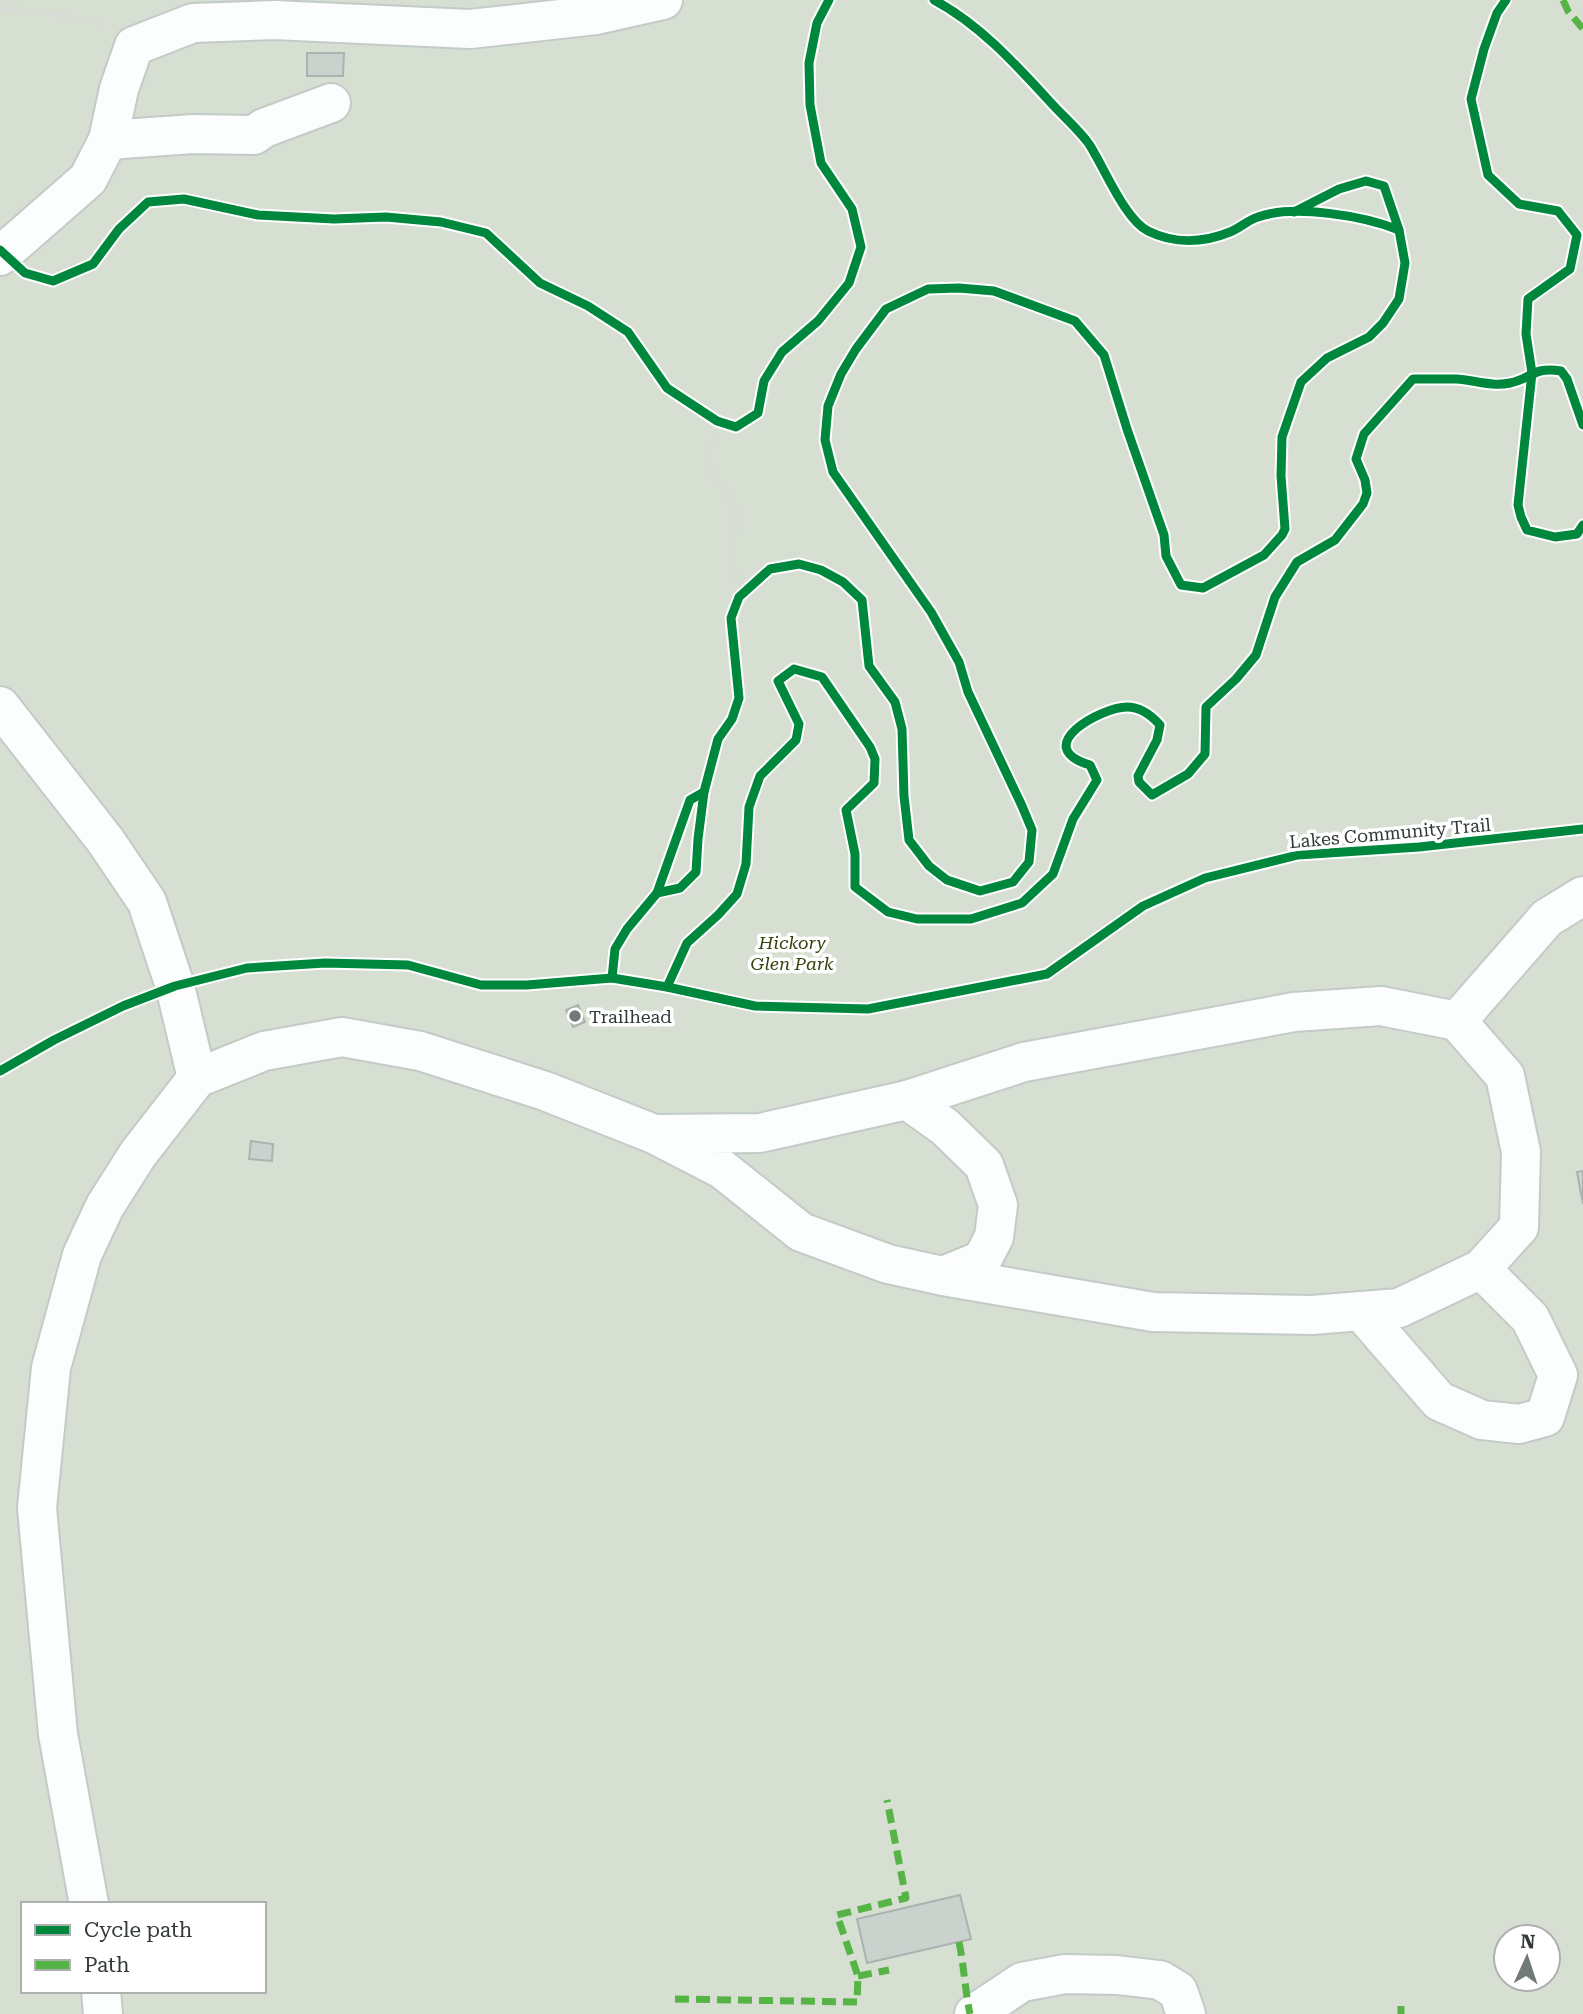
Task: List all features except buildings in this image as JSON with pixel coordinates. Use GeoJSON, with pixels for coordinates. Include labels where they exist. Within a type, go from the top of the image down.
{"type":"FeatureCollection","features":[{"type":"Feature","properties":{"kind":"lane"},"geometry":{"type":"LineString","coordinates":[[0,256],[88,178],[108,140],[119,89],[134,46],[193,23],[274,20],[470,29],[596,15],[663,0]]}},
{"type":"Feature","properties":{"kind":"lane"},"geometry":{"type":"LineString","coordinates":[[108,140],[193,134],[254,135],[264,128],[331,103]]}},
{"type":"Feature","properties":{"kind":"lane"},"geometry":{"type":"LineString","coordinates":[[0,706],[105,840],[147,902],[175,986],[197,1078]]}},
{"type":"Feature","properties":{"kind":"lane"},"geometry":{"type":"LineString","coordinates":[[1457,1021],[1547,918],[1583,896]]}},
{"type":"Feature","properties":{"kind":"lane"},"geometry":{"type":"LineString","coordinates":[[89,1902],[58,1734],[37,1508],[51,1368],[82,1255],[105,1206],[138,1154],[197,1078],[264,1051],[342,1037],[419,1051],[545,1091],[654,1134],[722,1169],[801,1232],[888,1264],[1153,1312],[1312,1315],[1399,1308],[1482,1269],[1520,1227],[1521,1152],[1505,1076],[1457,1021],[1381,1006],[1294,1012],[1024,1062],[907,1100],[761,1133],[654,1134]]}},
{"type":"Feature","properties":{"kind":"lane"},"geometry":{"type":"LineString","coordinates":[[907,1100],[944,1127],[984,1165],[998,1205],[994,1237],[982,1260],[943,1276]]}},
{"type":"Feature","properties":{"kind":"lane"},"geometry":{"type":"LineString","coordinates":[[1361,1311],[1439,1401],[1482,1420],[1519,1424],[1545,1416],[1558,1375],[1530,1318],[1482,1269]]}},
{"type":"Feature","properties":{"kind":"lane"},"geometry":{"type":"LineString","coordinates":[[974,2014],[1021,1982],[1065,1973],[1160,1980],[1178,1991],[1186,2014]]}},
{"type":"Feature","properties":{"kind":"lane"},"geometry":{"type":"LineString","coordinates":[[101,1993],[103,2014]]}},
{"type":"Feature","properties":{"kind":"path"},"geometry":{"type":"LineString","coordinates":[[0,9],[39,11],[118,26],[149,40]]}},
{"type":"Feature","properties":{"kind":"path"},"geometry":{"type":"LineString","coordinates":[[717,421],[706,461],[737,513],[731,554],[739,597]]}},
{"type":"Feature","properties":{"kind":"green space","name":"Hickory Glen Park"},"geometry":{"type":"Polygon","coordinates":[[[0,0],[1583,0],[1583,2014],[0,2014],[0,0]]]}},
{"type":"Feature","properties":{"kind":"marked path"},"geometry":{"type":"LineString","coordinates":[[1563,0],[1568,11],[1583,29]]}},
{"type":"Feature","properties":{"kind":"marked path"},"geometry":{"type":"LineString","coordinates":[[675,1999],[857,2002],[858,1976],[837,1915],[906,1898],[887,1800]]}},
{"type":"Feature","properties":{"kind":"marked path"},"geometry":{"type":"LineString","coordinates":[[959,1942],[970,2014]]}},
{"type":"Feature","properties":{"kind":"marked path"},"geometry":{"type":"LineString","coordinates":[[858,1976],[889,1970]]}},
{"type":"Feature","properties":{"kind":"marked path"},"geometry":{"type":"LineString","coordinates":[[1401,2006],[1401,2014]]}},
{"type":"Feature","properties":{"kind":"cycle path"},"geometry":{"type":"LineString","coordinates":[[0,250],[25,273],[53,281],[93,264],[119,229],[148,202],[184,199],[258,215],[334,219],[386,217],[441,222],[486,233],[540,283],[588,306],[628,332],[667,388],[717,421],[736,427],[758,413],[764,381],[782,352],[818,321],[849,283],[861,247],[852,209],[821,163],[810,105],[809,63],[817,23],[829,0]]}},
{"type":"Feature","properties":{"kind":"cycle path"},"geometry":{"type":"LineString","coordinates":[[612,978],[615,949],[627,929],[657,893],[690,800],[704,792],[718,739],[732,719],[739,698],[731,618],[739,597],[770,569],[799,564],[821,570],[843,582],[862,600],[869,666],[895,702],[902,729],[904,796],[909,840],[929,866],[947,880],[980,891],[1013,882],[1029,862],[1032,830],[968,692],[959,662],[931,612],[833,472],[825,440],[828,406],[841,374],[886,309],[928,289],[959,288],[994,291],[1075,321],[1104,355],[1164,535],[1166,556],[1181,585],[1203,588],[1264,555],[1282,535],[1285,529],[1281,476],[1282,437],[1301,382],[1327,358],[1369,337],[1383,323],[1399,299],[1405,263],[1399,230],[1367,220],[1329,213],[1290,212],[1258,217],[1230,232],[1199,240],[1178,240],[1148,231],[1139,225],[1123,205],[1089,144],[1076,129],[983,34],[934,0]]}},
{"type":"Feature","properties":{"kind":"cycle path"},"geometry":{"type":"LineString","coordinates":[[1506,0],[1497,13],[1484,49],[1471,99],[1488,175],[1519,204],[1558,211],[1577,235],[1570,269],[1528,299],[1526,334],[1532,373],[1518,505],[1527,530],[1555,537],[1577,534],[1583,525]]}},
{"type":"Feature","properties":{"kind":"cycle path"},"geometry":{"type":"LineString","coordinates":[[1294,212],[1339,189],[1366,181],[1384,186],[1399,230]]}},
{"type":"Feature","properties":{"kind":"cycle path"},"geometry":{"type":"LineString","coordinates":[[667,987],[687,943],[737,894],[746,864],[749,807],[760,776],[796,740],[799,724],[778,681],[794,669],[822,677],[870,747],[875,759],[874,783],[846,810],[855,854],[855,887],[888,912],[917,919],[971,919],[1022,903],[1053,874],[1073,819],[1097,780],[1090,765],[1073,757],[1066,748],[1068,739],[1076,729],[1102,714],[1127,707],[1153,718],[1160,725],[1157,740],[1138,776],[1139,782],[1152,795],[1188,774],[1205,754],[1206,707],[1236,679],[1256,655],[1275,597],[1297,562],[1335,540],[1363,504],[1367,493],[1365,480],[1356,459],[1364,434],[1413,379],[1456,379],[1503,384],[1545,370],[1561,371],[1567,379],[1583,425]]}},
{"type":"Feature","properties":{"kind":"cycle path"},"geometry":{"type":"LineString","coordinates":[[657,893],[680,888],[696,872],[704,792]]}},
{"type":"Feature","properties":{"kind":"cycle path","name":"Lakes Community Trail"},"geometry":{"type":"LineString","coordinates":[[0,1071],[54,1040],[123,1006],[175,986],[247,968],[325,963],[408,965],[481,985],[527,985],[612,978],[755,1006],[868,1009],[1047,974],[1143,906],[1205,878],[1298,855],[1419,847],[1583,829]]}},
{"type":"Feature","properties":{"kind":"place","name":"Trailhead"},"geometry":{"type":"Point","coordinates":[575,1016]}}]}
